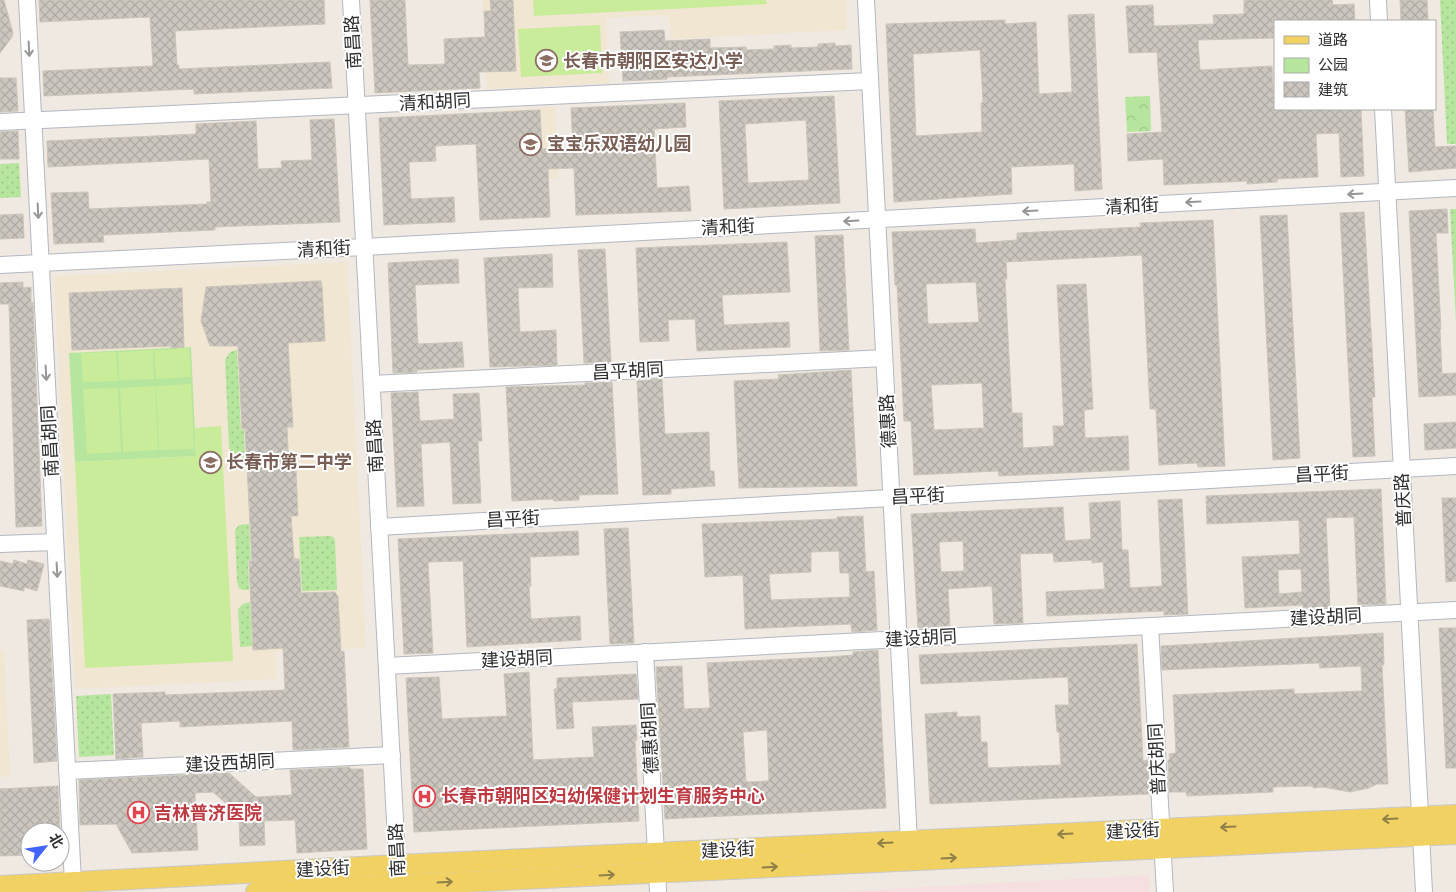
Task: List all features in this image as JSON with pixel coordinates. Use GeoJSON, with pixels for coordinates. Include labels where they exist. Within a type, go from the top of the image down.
{"type":"FeatureCollection","features":[{"type":"Feature","properties":{"kind":"main road","name":"建设街"},"geometry":{"type":"LineString","coordinates":[[657,863],[1420,826],[1456,815]]}},
{"type":"Feature","properties":{"kind":"main road","name":"建设街"},"geometry":{"type":"LineString","coordinates":[[1420,826],[1456,834]]}},
{"type":"Feature","properties":{"kind":"main road","name":"建设街"},"geometry":{"type":"LineString","coordinates":[[256,892],[657,863],[909,841],[1162,839]]}},
{"type":"Feature","properties":{"kind":"main road","name":"建设街"},"geometry":{"type":"LineString","coordinates":[[0,886],[74,882],[398,881]]}},
{"type":"Feature","properties":{"kind":"street","name":"南昌胡同"},"geometry":{"type":"LineString","coordinates":[[27,0],[74,882]]}},
{"type":"Feature","properties":{"kind":"street","name":"南昌路"},"geometry":{"type":"LineString","coordinates":[[351,0],[398,881]]}},
{"type":"Feature","properties":{"kind":"street","name":"德惠路"},"geometry":{"type":"LineString","coordinates":[[866,0],[909,841]]}},
{"type":"Feature","properties":{"kind":"street"},"geometry":{"type":"LineString","coordinates":[[1378,0],[1379,20]]}},
{"type":"Feature","properties":{"kind":"street","name":"清和胡同"},"geometry":{"type":"LineString","coordinates":[[0,122],[870,81]]}},
{"type":"Feature","properties":{"kind":"street","name":"普庆路"},"geometry":{"type":"LineString","coordinates":[[1383,110],[1424,892]]}},
{"type":"Feature","properties":{"kind":"street","name":"清和街"},"geometry":{"type":"LineString","coordinates":[[0,265],[1456,188]]}},
{"type":"Feature","properties":{"kind":"street","name":"昌平胡同"},"geometry":{"type":"LineString","coordinates":[[372,384],[884,358]]}},
{"type":"Feature","properties":{"kind":"street","name":"昌平街"},"geometry":{"type":"LineString","coordinates":[[379,527],[1456,466]]}},
{"type":"Feature","properties":{"kind":"street"},"geometry":{"type":"LineString","coordinates":[[0,544],[55,542]]}},
{"type":"Feature","properties":{"kind":"street","name":"建设胡同"},"geometry":{"type":"LineString","coordinates":[[387,666],[1456,610]]}},
{"type":"Feature","properties":{"kind":"street","name":"普庆胡同"},"geometry":{"type":"LineString","coordinates":[[1150,626],[1165,892]]}},
{"type":"Feature","properties":{"kind":"street","name":"德惠胡同"},"geometry":{"type":"LineString","coordinates":[[645,652],[658,892]]}},
{"type":"Feature","properties":{"kind":"street","name":"建设西胡同"},"geometry":{"type":"LineString","coordinates":[[68,771],[392,755]]}},
{"type":"Feature","properties":{"kind":"shaded area","name":"长春市朝阳区安达小学"},"geometry":{"type":"Polygon","coordinates":[[[483,0],[846,0],[847,30],[671,39],[669,15],[606,18],[609,83],[487,89],[483,0]]]}},
{"type":"Feature","properties":{"kind":"shaded area","name":"宝宝乐双语幼儿园"},"geometry":{"type":"Polygon","coordinates":[[[555,107],[558,178],[507,181],[503,110],[555,107]]]}},
{"type":"Feature","properties":{"kind":"shaded area","name":"长春市第二中学"},"geometry":{"type":"Polygon","coordinates":[[[347,262],[366,648],[275,652],[276,679],[75,689],[54,276],[347,262]]]}},
{"type":"Feature","properties":{"kind":"shaded area"},"geometry":{"type":"Polygon","coordinates":[[[0,651],[4,651],[10,776],[0,777],[0,651]]]}},
{"type":"Feature","properties":{"kind":"shaded area"},"geometry":{"type":"Polygon","coordinates":[[[1149,875],[1150,892],[828,892],[1149,875]]]}},
{"type":"Feature","properties":{"kind":"green space"},"geometry":{"type":"Polygon","coordinates":[[[533,0],[766,0],[767,4],[534,16],[533,0]]]}},
{"type":"Feature","properties":{"kind":"green space"},"geometry":{"type":"Polygon","coordinates":[[[1440,0],[1456,0],[1456,144],[1447,144],[1440,0]]]}},
{"type":"Feature","properties":{"kind":"green space"},"geometry":{"type":"Polygon","coordinates":[[[600,25],[602,73],[521,77],[518,29],[600,25]]]}},
{"type":"Feature","properties":{"kind":"green space"},"geometry":{"type":"Polygon","coordinates":[[[1150,96],[1151,131],[1127,132],[1125,97],[1150,96]]]}},
{"type":"Feature","properties":{"kind":"green space"},"geometry":{"type":"Polygon","coordinates":[[[19,163],[21,197],[0,198],[0,164],[19,163]]]}},
{"type":"Feature","properties":{"kind":"green space"},"geometry":{"type":"Polygon","coordinates":[[[1450,209],[1456,209],[1456,322],[1450,209]]]}},
{"type":"Feature","properties":{"kind":"green space"},"geometry":{"type":"Polygon","coordinates":[[[191,347],[196,456],[75,462],[69,353],[191,347]]]}},
{"type":"Feature","properties":{"kind":"green space"},"geometry":{"type":"Polygon","coordinates":[[[189,348],[191,377],[156,379],[154,350],[189,348]]]}},
{"type":"Feature","properties":{"kind":"green space"},"geometry":{"type":"Polygon","coordinates":[[[153,350],[154,379],[119,380],[118,352],[153,350]]]}},
{"type":"Feature","properties":{"kind":"green space"},"geometry":{"type":"Polygon","coordinates":[[[237,350],[241,430],[244,430],[245,459],[235,456],[229,447],[225,360],[230,352],[237,350]]]}},
{"type":"Feature","properties":{"kind":"green space"},"geometry":{"type":"Polygon","coordinates":[[[116,352],[118,381],[83,382],[81,353],[116,352]]]}},
{"type":"Feature","properties":{"kind":"green space"},"geometry":{"type":"Polygon","coordinates":[[[191,384],[194,449],[159,450],[156,386],[191,384]]]}},
{"type":"Feature","properties":{"kind":"green space"},"geometry":{"type":"Polygon","coordinates":[[[155,386],[158,450],[123,452],[120,388],[155,386]]]}},
{"type":"Feature","properties":{"kind":"green space"},"geometry":{"type":"Polygon","coordinates":[[[118,388],[121,452],[87,454],[83,389],[118,388]]]}},
{"type":"Feature","properties":{"kind":"green space"},"geometry":{"type":"Polygon","coordinates":[[[221,426],[233,661],[85,668],[75,462],[196,456],[195,428],[221,426]]]}},
{"type":"Feature","properties":{"kind":"green space"},"geometry":{"type":"Polygon","coordinates":[[[249,524],[251,560],[248,561],[249,590],[243,590],[239,588],[237,582],[235,530],[239,525],[249,524]]]}},
{"type":"Feature","properties":{"kind":"green space"},"geometry":{"type":"Polygon","coordinates":[[[330,536],[335,540],[337,590],[302,591],[299,537],[330,536]]]}},
{"type":"Feature","properties":{"kind":"green space"},"geometry":{"type":"Polygon","coordinates":[[[250,602],[252,646],[240,647],[238,609],[243,604],[250,602]]]}},
{"type":"Feature","properties":{"kind":"green space"},"geometry":{"type":"Polygon","coordinates":[[[111,694],[114,755],[79,757],[76,696],[111,694]]]}},
{"type":"Feature","properties":{"kind":"building"},"geometry":{"type":"Polygon","coordinates":[[[0,0],[4,0],[13,33],[0,53],[0,0]]]}},
{"type":"Feature","properties":{"kind":"building"},"geometry":{"type":"Polygon","coordinates":[[[39,0],[324,0],[325,24],[175,31],[177,65],[179,65],[179,69],[330,62],[332,88],[194,94],[194,89],[44,96],[43,71],[153,66],[150,17],[40,22],[39,0]]]}},
{"type":"Feature","properties":{"kind":"building"},"geometry":{"type":"Polygon","coordinates":[[[370,0],[405,0],[408,65],[445,64],[444,39],[485,37],[484,11],[491,11],[490,0],[513,0],[516,71],[479,72],[480,88],[375,93],[370,0]]]}},
{"type":"Feature","properties":{"kind":"building"},"geometry":{"type":"Polygon","coordinates":[[[1244,0],[1332,0],[1333,5],[1354,4],[1355,20],[1274,20],[1274,38],[1198,40],[1200,70],[1272,66],[1274,110],[1361,110],[1364,176],[1341,177],[1339,133],[1316,134],[1318,177],[1277,179],[1277,182],[1247,184],[1247,181],[1164,185],[1163,159],[1128,161],[1127,134],[1162,132],[1157,52],[1129,53],[1126,6],[1153,5],[1154,26],[1214,24],[1213,15],[1244,14],[1244,0]]]}},
{"type":"Feature","properties":{"kind":"building"},"geometry":{"type":"Polygon","coordinates":[[[1400,0],[1427,0],[1428,20],[1401,20],[1400,0]]]}},
{"type":"Feature","properties":{"kind":"building"},"geometry":{"type":"Polygon","coordinates":[[[1094,14],[1102,189],[1075,191],[1074,164],[1011,167],[1012,194],[894,202],[886,24],[1005,20],[1005,24],[1036,22],[1039,94],[1072,92],[1068,15],[1094,14]],[[980,50],[913,54],[916,136],[982,132],[981,103],[983,102],[980,50]]]}},
{"type":"Feature","properties":{"kind":"building"},"geometry":{"type":"Polygon","coordinates":[[[664,30],[665,41],[710,39],[710,48],[746,47],[747,50],[774,49],[774,46],[791,45],[791,48],[818,47],[818,44],[835,43],[835,46],[851,45],[852,69],[667,77],[667,79],[623,81],[620,32],[664,30]]]}},
{"type":"Feature","properties":{"kind":"building"},"geometry":{"type":"Polygon","coordinates":[[[0,78],[16,78],[18,111],[0,112],[0,78]]]}},
{"type":"Feature","properties":{"kind":"building"},"geometry":{"type":"Polygon","coordinates":[[[834,96],[840,203],[724,209],[719,101],[834,96]],[[806,120],[745,124],[748,183],[809,180],[806,120]]]}},
{"type":"Feature","properties":{"kind":"building"},"geometry":{"type":"Polygon","coordinates":[[[685,103],[686,127],[654,129],[657,188],[689,186],[691,211],[576,215],[574,168],[548,169],[550,217],[480,220],[476,144],[435,146],[436,161],[409,162],[411,199],[454,197],[455,222],[384,225],[379,118],[540,110],[542,149],[573,148],[571,108],[685,103]]]}},
{"type":"Feature","properties":{"kind":"building"},"geometry":{"type":"Polygon","coordinates":[[[1405,110],[1433,110],[1435,147],[1456,146],[1456,168],[1409,172],[1405,110]]]}},
{"type":"Feature","properties":{"kind":"building"},"geometry":{"type":"Polygon","coordinates":[[[334,119],[340,222],[215,227],[215,230],[103,235],[104,242],[54,244],[51,193],[88,192],[89,209],[207,204],[207,202],[211,202],[209,159],[48,167],[47,141],[196,134],[196,124],[256,121],[258,169],[282,168],[281,161],[312,160],[310,120],[334,119]]]}},
{"type":"Feature","properties":{"kind":"building"},"geometry":{"type":"Polygon","coordinates":[[[18,131],[19,159],[0,159],[0,132],[18,131]]]}},
{"type":"Feature","properties":{"kind":"building"},"geometry":{"type":"Polygon","coordinates":[[[1447,209],[1448,233],[1436,233],[1442,374],[1456,373],[1456,395],[1419,397],[1409,211],[1447,209]]]}},
{"type":"Feature","properties":{"kind":"building"},"geometry":{"type":"Polygon","coordinates":[[[1364,212],[1375,397],[1372,397],[1375,456],[1353,457],[1340,213],[1364,212]]]}},
{"type":"Feature","properties":{"kind":"building"},"geometry":{"type":"Polygon","coordinates":[[[23,214],[24,238],[0,239],[0,215],[23,214]]]}},
{"type":"Feature","properties":{"kind":"building"},"geometry":{"type":"Polygon","coordinates":[[[1287,215],[1300,458],[1273,460],[1260,216],[1287,215]]]}},
{"type":"Feature","properties":{"kind":"building"},"geometry":{"type":"Polygon","coordinates":[[[1213,220],[1225,466],[1198,467],[1197,463],[1159,465],[1156,409],[1150,409],[1142,255],[1006,262],[1007,279],[1005,279],[1012,413],[1022,413],[1023,448],[1054,446],[1053,426],[1064,426],[1057,285],[1086,284],[1093,409],[1084,410],[1085,438],[1128,436],[1129,470],[999,476],[998,471],[914,475],[911,421],[904,421],[897,285],[895,285],[892,232],[975,229],[976,243],[1017,240],[1017,233],[1141,227],[1140,223],[1213,220]],[[976,282],[926,284],[928,324],[979,322],[976,282]],[[982,383],[931,385],[934,430],[984,428],[982,383]]]}},
{"type":"Feature","properties":{"kind":"building"},"geometry":{"type":"Polygon","coordinates":[[[843,235],[849,350],[820,351],[815,236],[843,235]]]}},
{"type":"Feature","properties":{"kind":"building"},"geometry":{"type":"Polygon","coordinates":[[[787,242],[790,292],[722,295],[724,325],[789,322],[790,347],[697,351],[695,319],[668,320],[669,341],[640,342],[636,248],[787,242]]]}},
{"type":"Feature","properties":{"kind":"building"},"geometry":{"type":"Polygon","coordinates":[[[605,249],[611,362],[584,363],[578,250],[605,249]]]}},
{"type":"Feature","properties":{"kind":"building"},"geometry":{"type":"Polygon","coordinates":[[[552,254],[553,287],[518,288],[520,332],[556,330],[557,365],[490,367],[484,258],[552,254]]]}},
{"type":"Feature","properties":{"kind":"building"},"geometry":{"type":"Polygon","coordinates":[[[458,259],[459,283],[415,285],[418,344],[462,342],[464,367],[393,373],[388,263],[458,259]]]}},
{"type":"Feature","properties":{"kind":"building"},"geometry":{"type":"Polygon","coordinates":[[[321,281],[325,341],[288,343],[293,427],[287,427],[289,470],[296,470],[298,516],[291,516],[294,559],[299,559],[301,593],[335,592],[338,597],[341,652],[344,651],[349,747],[293,750],[292,721],[180,727],[180,721],[141,723],[143,757],[116,759],[113,694],[165,692],[165,695],[285,690],[283,648],[253,650],[249,561],[252,561],[245,429],[242,429],[238,346],[210,346],[201,321],[206,287],[321,281]]]}},
{"type":"Feature","properties":{"kind":"building"},"geometry":{"type":"Polygon","coordinates":[[[23,282],[23,288],[31,287],[31,303],[33,302],[42,526],[16,527],[9,304],[0,304],[0,283],[23,282]]]}},
{"type":"Feature","properties":{"kind":"building"},"geometry":{"type":"Polygon","coordinates":[[[182,288],[184,347],[72,350],[69,293],[182,288]]]}},
{"type":"Feature","properties":{"kind":"building"},"geometry":{"type":"Polygon","coordinates":[[[851,370],[857,486],[739,488],[734,381],[779,379],[778,375],[851,370]]]}},
{"type":"Feature","properties":{"kind":"building"},"geometry":{"type":"Polygon","coordinates":[[[662,379],[665,434],[709,432],[710,471],[714,471],[715,486],[671,489],[671,494],[643,495],[637,381],[662,379]]]}},
{"type":"Feature","properties":{"kind":"building"},"geometry":{"type":"Polygon","coordinates":[[[612,382],[618,494],[579,495],[579,500],[512,501],[506,387],[585,385],[585,383],[612,382]]]}},
{"type":"Feature","properties":{"kind":"building"},"geometry":{"type":"Polygon","coordinates":[[[418,392],[420,421],[454,419],[453,394],[479,393],[482,441],[478,441],[481,503],[453,504],[450,442],[421,444],[424,506],[397,507],[391,393],[418,392]]]}},
{"type":"Feature","properties":{"kind":"building"},"geometry":{"type":"Polygon","coordinates":[[[1456,422],[1456,448],[1425,450],[1424,424],[1456,422]]]}},
{"type":"Feature","properties":{"kind":"building"},"geometry":{"type":"Polygon","coordinates":[[[1381,489],[1386,604],[1358,605],[1354,517],[1326,518],[1330,607],[1303,608],[1303,605],[1245,608],[1242,557],[1300,554],[1299,520],[1207,524],[1206,496],[1381,489]],[[1301,569],[1278,570],[1279,594],[1302,592],[1301,569]]]}},
{"type":"Feature","properties":{"kind":"building"},"geometry":{"type":"Polygon","coordinates":[[[1442,498],[1456,498],[1456,581],[1446,582],[1442,498]]]}},
{"type":"Feature","properties":{"kind":"building"},"geometry":{"type":"Polygon","coordinates":[[[1182,499],[1188,614],[1164,615],[1164,611],[1047,616],[1046,592],[1105,589],[1103,562],[1092,563],[1092,560],[1054,562],[1053,553],[1020,554],[1023,623],[994,624],[992,586],[948,589],[950,626],[918,628],[911,514],[1063,507],[1065,541],[1091,539],[1089,503],[1120,501],[1122,550],[1128,550],[1130,588],[1162,586],[1158,500],[1182,499]],[[963,541],[939,542],[941,572],[964,571],[963,541]]]}},
{"type":"Feature","properties":{"kind":"building"},"geometry":{"type":"Polygon","coordinates":[[[863,516],[866,572],[874,571],[877,630],[852,632],[851,624],[745,629],[743,575],[705,577],[702,524],[837,519],[837,517],[863,516]],[[839,551],[811,552],[811,572],[769,574],[771,600],[850,597],[849,573],[840,573],[839,551]]]}},
{"type":"Feature","properties":{"kind":"building"},"geometry":{"type":"Polygon","coordinates":[[[628,528],[634,643],[610,644],[604,529],[628,528]]]}},
{"type":"Feature","properties":{"kind":"building"},"geometry":{"type":"Polygon","coordinates":[[[578,531],[579,555],[530,557],[531,586],[529,586],[531,619],[580,616],[581,640],[467,647],[463,561],[428,562],[433,653],[404,654],[398,539],[578,531]]]}},
{"type":"Feature","properties":{"kind":"building"},"geometry":{"type":"Polygon","coordinates":[[[14,560],[27,564],[28,560],[44,564],[37,591],[24,587],[24,591],[0,586],[0,561],[13,564],[14,560]]]}},
{"type":"Feature","properties":{"kind":"building"},"geometry":{"type":"Polygon","coordinates":[[[49,619],[57,761],[34,763],[27,620],[49,619]]]}},
{"type":"Feature","properties":{"kind":"building"},"geometry":{"type":"Polygon","coordinates":[[[1439,628],[1456,628],[1456,768],[1446,768],[1439,628]]]}},
{"type":"Feature","properties":{"kind":"building"},"geometry":{"type":"Polygon","coordinates":[[[1383,633],[1384,665],[1382,665],[1388,784],[1377,784],[1369,788],[1350,792],[1323,787],[1313,788],[1313,786],[1273,787],[1273,792],[1187,796],[1186,792],[1169,792],[1169,754],[1176,753],[1173,695],[1294,689],[1294,694],[1362,691],[1361,666],[1320,668],[1319,663],[1162,670],[1161,646],[1383,633]]]}},
{"type":"Feature","properties":{"kind":"building"},"geometry":{"type":"Polygon","coordinates":[[[1137,644],[1143,761],[1148,760],[1149,794],[930,804],[925,714],[957,712],[957,717],[980,716],[981,742],[987,742],[988,768],[1061,765],[1055,705],[1069,705],[1068,677],[921,684],[919,655],[1137,644]]]}},
{"type":"Feature","properties":{"kind":"building"},"geometry":{"type":"Polygon","coordinates":[[[878,650],[886,808],[665,819],[656,667],[682,666],[684,709],[710,708],[707,663],[829,657],[853,655],[853,652],[878,650]],[[767,730],[743,732],[746,782],[769,781],[767,730]]]}},
{"type":"Feature","properties":{"kind":"building"},"geometry":{"type":"Polygon","coordinates":[[[529,672],[533,760],[594,757],[592,727],[636,725],[639,821],[414,832],[406,678],[439,677],[442,719],[507,716],[504,674],[529,672]]]}},
{"type":"Feature","properties":{"kind":"building"},"geometry":{"type":"Polygon","coordinates":[[[636,674],[638,699],[572,702],[574,728],[557,729],[554,689],[557,689],[557,678],[636,674]]]}},
{"type":"Feature","properties":{"kind":"building"},"geometry":{"type":"Polygon","coordinates":[[[350,767],[350,769],[363,769],[367,849],[297,853],[295,820],[264,821],[265,845],[240,846],[239,815],[213,792],[195,793],[198,850],[132,853],[116,824],[80,825],[79,780],[229,773],[256,797],[292,795],[290,770],[350,767]]]}},
{"type":"Feature","properties":{"kind":"building"},"geometry":{"type":"Polygon","coordinates":[[[58,786],[60,822],[20,822],[20,855],[0,856],[0,789],[58,786]]]}},
{"type":"Feature","properties":{"kind":"place","name":"长春市朝阳区安达小学"},"geometry":{"type":"Point","coordinates":[547,61]}},
{"type":"Feature","properties":{"kind":"place","name":"宝宝乐双语幼儿园"},"geometry":{"type":"Point","coordinates":[531,144]}},
{"type":"Feature","properties":{"kind":"place","name":"长春市第二中学"},"geometry":{"type":"Point","coordinates":[210,462]}},
{"type":"Feature","properties":{"kind":"place","name":"长春市朝阳区妇幼保健计划生育服务中心"},"geometry":{"type":"Point","coordinates":[425,796]}},
{"type":"Feature","properties":{"kind":"place","name":"吉林普济医院"},"geometry":{"type":"Point","coordinates":[138,813]}}]}
